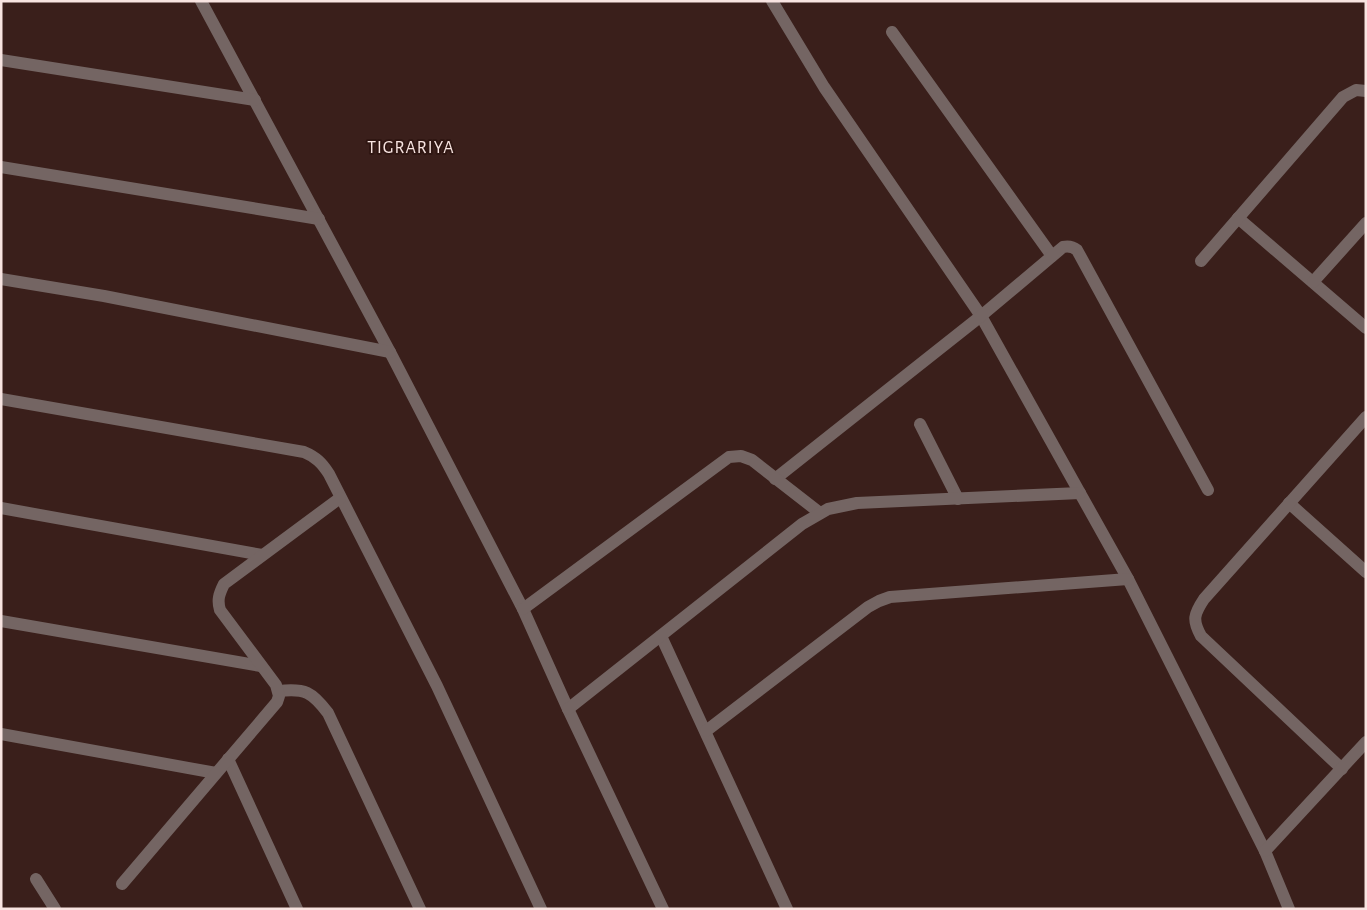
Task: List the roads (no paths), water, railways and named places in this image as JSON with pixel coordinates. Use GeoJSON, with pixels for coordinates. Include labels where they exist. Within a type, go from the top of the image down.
{"type":"FeatureCollection","features":[{"type":"Feature","properties":{"kind":"street"},"geometry":{"type":"LineString","coordinates":[[201,1],[390,352],[523,608],[568,709],[663,909]]}},
{"type":"Feature","properties":{"kind":"street"},"geometry":{"type":"LineString","coordinates":[[772,1],[824,87],[981,316],[1128,579],[1265,851],[1290,909]]}},
{"type":"Feature","properties":{"kind":"street"},"geometry":{"type":"LineString","coordinates":[[892,32],[1052,256]]}},
{"type":"Feature","properties":{"kind":"street"},"geometry":{"type":"LineString","coordinates":[[1,60],[255,100]]}},
{"type":"Feature","properties":{"kind":"street"},"geometry":{"type":"LineString","coordinates":[[1201,261],[1343,97],[1356,90],[1366,91]]}},
{"type":"Feature","properties":{"kind":"street"},"geometry":{"type":"LineString","coordinates":[[1,167],[319,219]]}},
{"type":"Feature","properties":{"kind":"street"},"geometry":{"type":"LineString","coordinates":[[1238,218],[1366,328]]}},
{"type":"Feature","properties":{"kind":"street"},"geometry":{"type":"LineString","coordinates":[[1312,282],[1366,223]]}},
{"type":"Feature","properties":{"kind":"street"},"geometry":{"type":"LineString","coordinates":[[775,479],[981,316],[1062,247],[1073,247],[1077,250],[1208,490]]}},
{"type":"Feature","properties":{"kind":"street"},"geometry":{"type":"LineString","coordinates":[[1,279],[104,296],[390,352]]}},
{"type":"Feature","properties":{"kind":"street"},"geometry":{"type":"LineString","coordinates":[[1,399],[304,452],[313,456],[321,463],[437,686],[541,909]]}},
{"type":"Feature","properties":{"kind":"street"},"geometry":{"type":"LineString","coordinates":[[1342,769],[1201,636],[1196,626],[1195,613],[1204,599],[1366,417]]}},
{"type":"Feature","properties":{"kind":"street"},"geometry":{"type":"LineString","coordinates":[[920,424],[958,498]]}},
{"type":"Feature","properties":{"kind":"street"},"geometry":{"type":"LineString","coordinates":[[523,608],[729,457],[741,456],[752,460],[820,513]]}},
{"type":"Feature","properties":{"kind":"street"},"geometry":{"type":"LineString","coordinates":[[568,709],[802,524],[820,513],[857,503],[1080,493]]}},
{"type":"Feature","properties":{"kind":"street"},"geometry":{"type":"LineString","coordinates":[[122,884],[277,702],[278,690],[220,610],[218,603],[219,594],[224,584],[340,498]]}},
{"type":"Feature","properties":{"kind":"street"},"geometry":{"type":"LineString","coordinates":[[1289,503],[1366,572]]}},
{"type":"Feature","properties":{"kind":"street"},"geometry":{"type":"LineString","coordinates":[[1,508],[262,555]]}},
{"type":"Feature","properties":{"kind":"street"},"geometry":{"type":"LineString","coordinates":[[706,732],[868,607],[879,601],[890,598],[1128,579]]}},
{"type":"Feature","properties":{"kind":"street"},"geometry":{"type":"LineString","coordinates":[[1,621],[261,666]]}},
{"type":"Feature","properties":{"kind":"street"},"geometry":{"type":"LineString","coordinates":[[661,636],[787,909]]}},
{"type":"Feature","properties":{"kind":"street"},"geometry":{"type":"LineString","coordinates":[[278,690],[297,689],[308,692],[317,699],[328,713],[420,909]]}},
{"type":"Feature","properties":{"kind":"street"},"geometry":{"type":"LineString","coordinates":[[1,734],[216,773]]}},
{"type":"Feature","properties":{"kind":"street"},"geometry":{"type":"LineString","coordinates":[[1265,851],[1366,742]]}},
{"type":"Feature","properties":{"kind":"street"},"geometry":{"type":"LineString","coordinates":[[228,759],[297,909]]}},
{"type":"Feature","properties":{"kind":"street"},"geometry":{"type":"LineString","coordinates":[[36,879],[55,909]]}},
{"type":"Feature","properties":{"kind":"district","name":"TIGRARIYA"},"geometry":{"type":"Point","coordinates":[411,148]}}]}
